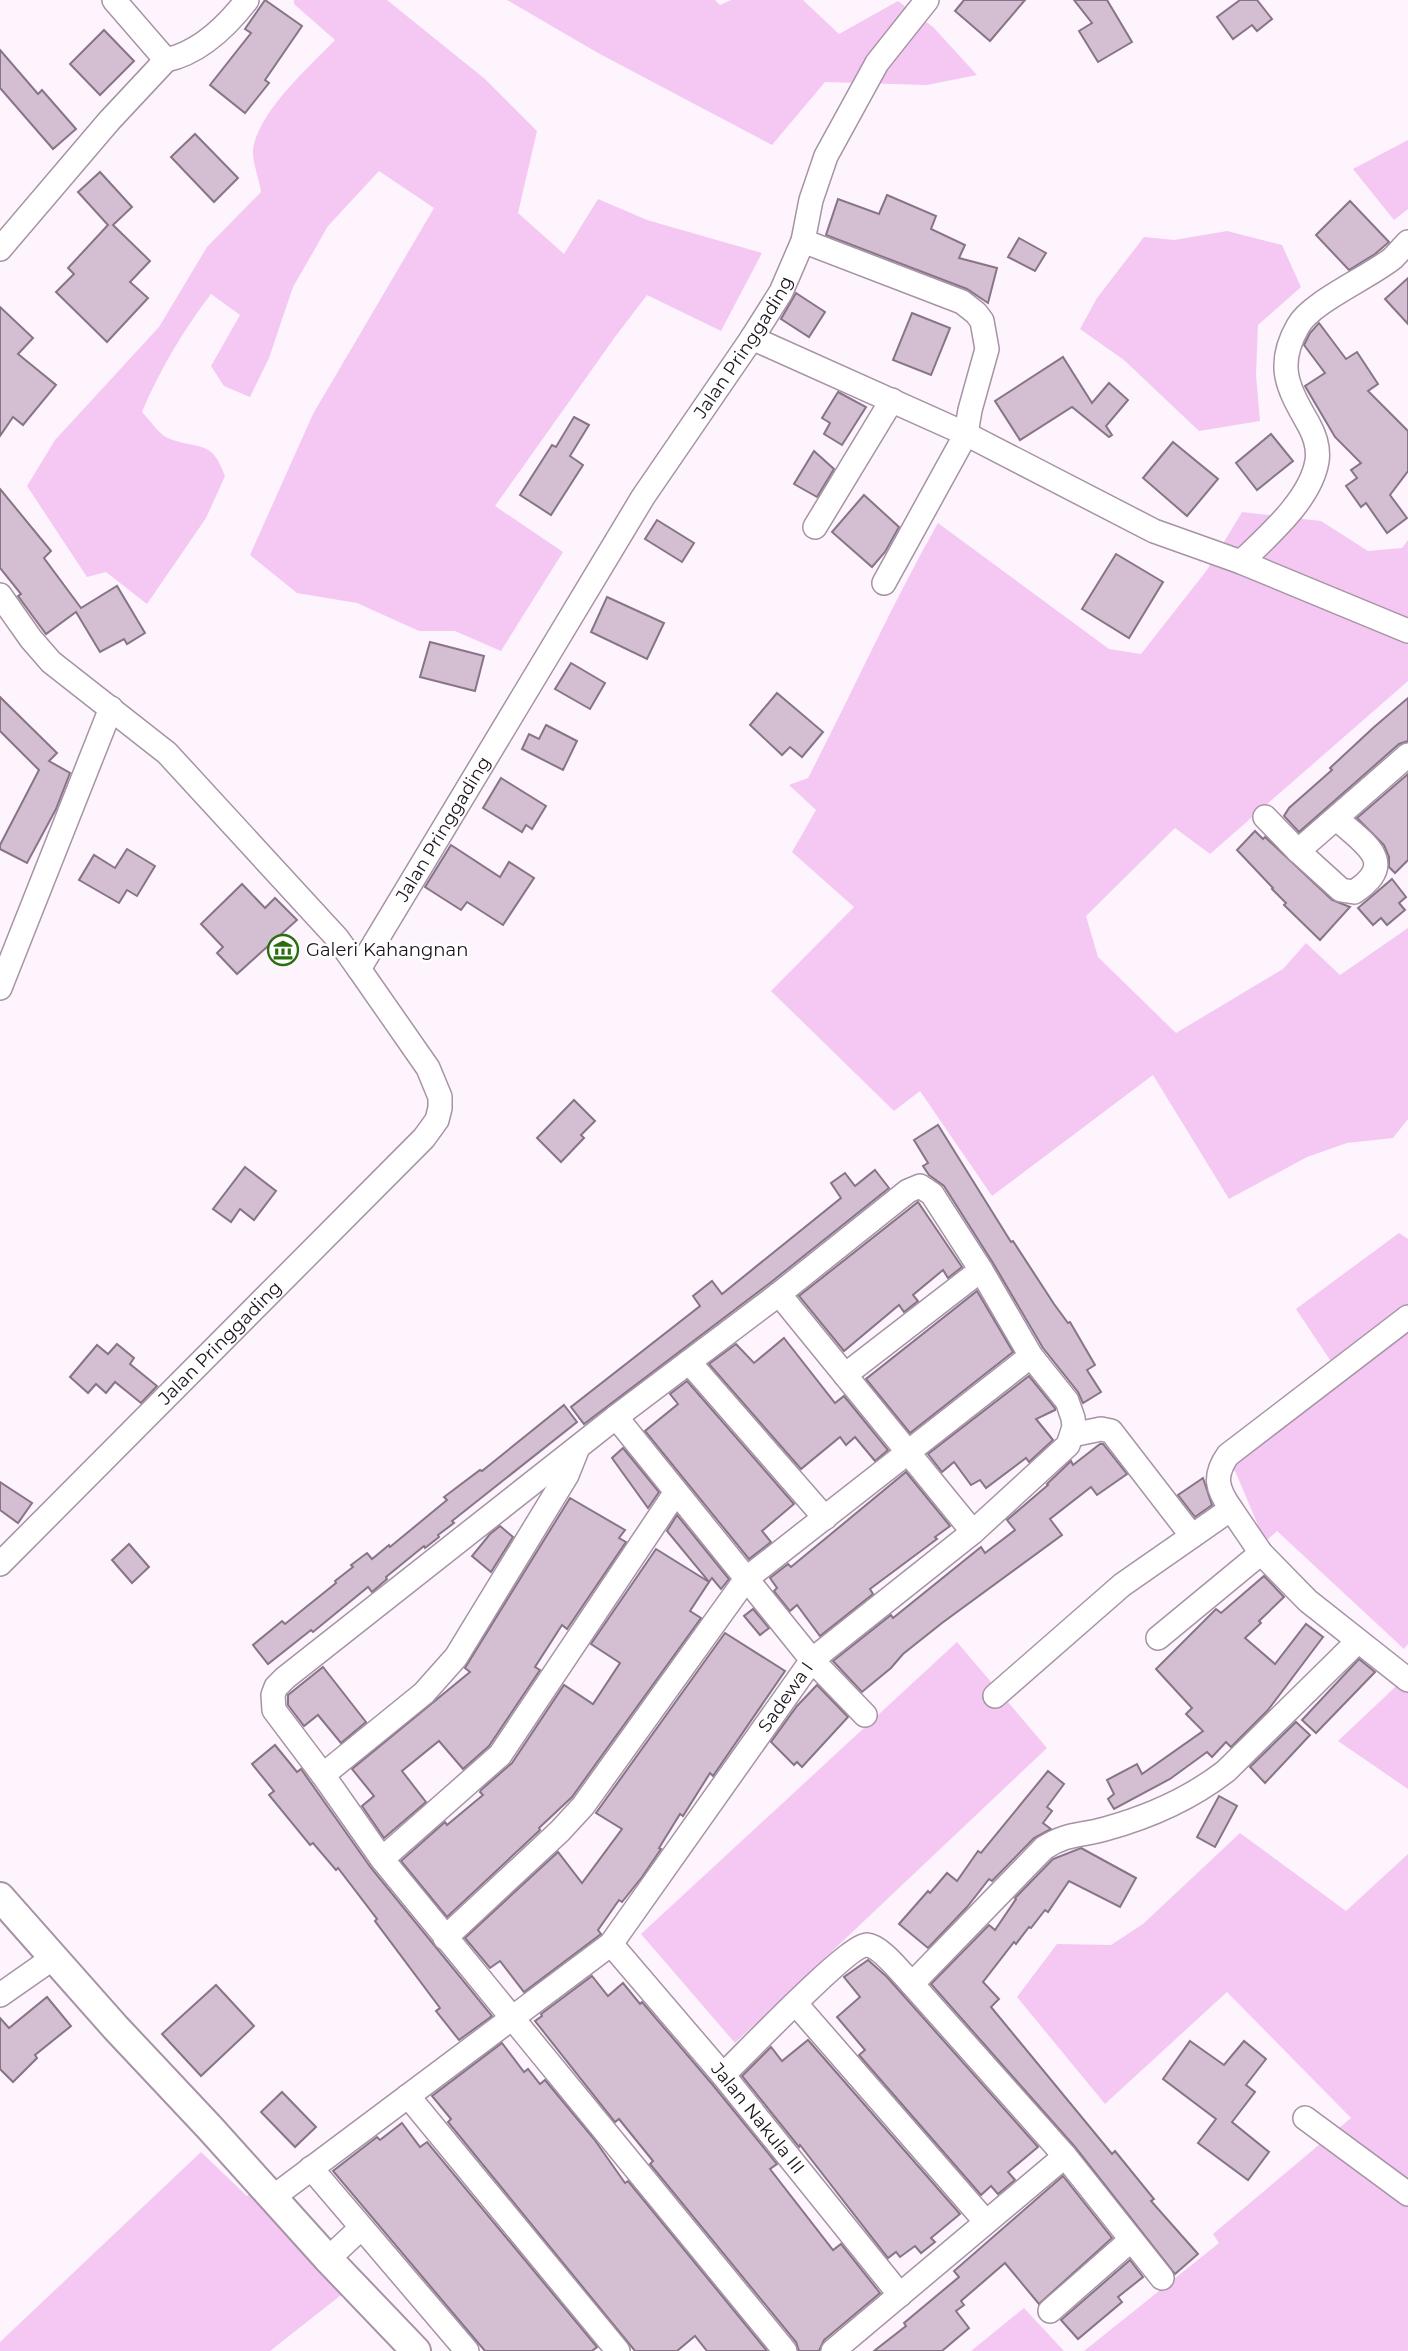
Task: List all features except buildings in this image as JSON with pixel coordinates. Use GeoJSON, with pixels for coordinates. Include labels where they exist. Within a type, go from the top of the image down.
{"type":"FeatureCollection","features":[{"type":"Feature","properties":{"kind":"street"},"geometry":{"type":"LineString","coordinates":[[114,0],[166,60]]}},
{"type":"Feature","properties":{"kind":"street"},"geometry":{"type":"LineString","coordinates":[[0,249],[109,121],[166,60],[180,57],[198,47],[235,16],[247,0]]}},
{"type":"Feature","properties":{"kind":"street","name":"Jalan Pringgading"},"geometry":{"type":"LineString","coordinates":[[0,1564],[424,1138],[437,1120],[440,1097],[428,1068],[359,969],[643,497],[781,292],[803,241],[811,200],[826,156],[877,63],[927,0]]}},
{"type":"Feature","properties":{"kind":"street"},"geometry":{"type":"LineString","coordinates":[[803,241],[962,302],[982,321],[987,349],[966,433],[884,583]]}},
{"type":"Feature","properties":{"kind":"street"},"geometry":{"type":"LineString","coordinates":[[1241,562],[1298,502],[1312,480],[1318,459],[1316,438],[1289,390],[1285,369],[1287,348],[1298,323],[1317,307],[1393,257],[1408,242]]}},
{"type":"Feature","properties":{"kind":"street"},"geometry":{"type":"LineString","coordinates":[[752,338],[966,433],[1154,531],[1241,562],[1408,631]]}},
{"type":"Feature","properties":{"kind":"street"},"geometry":{"type":"LineString","coordinates":[[815,527],[892,400]]}},
{"type":"Feature","properties":{"kind":"street"},"geometry":{"type":"LineString","coordinates":[[0,595],[51,662],[167,753],[337,938],[359,969]]}},
{"type":"Feature","properties":{"kind":"street"},"geometry":{"type":"LineString","coordinates":[[0,988],[111,708]]}},
{"type":"Feature","properties":{"kind":"street"},"geometry":{"type":"LineString","coordinates":[[1298,851],[1408,756]]}},
{"type":"Feature","properties":{"kind":"street"},"geometry":{"type":"LineString","coordinates":[[1265,817],[1341,890],[1354,892],[1377,870],[1375,856],[1336,818]]}},
{"type":"Feature","properties":{"kind":"street"},"geometry":{"type":"LineString","coordinates":[[785,2351],[382,1860],[323,1774],[274,1710],[272,1701],[276,1687],[616,1417],[916,1186],[924,1187],[932,1194],[981,1269],[1031,1356],[1067,1401],[1073,1418],[1072,1435],[1101,1429],[1111,1431],[1192,1536]]}},
{"type":"Feature","properties":{"kind":"street"},"geometry":{"type":"LineString","coordinates":[[845,1375],[981,1269]]}},
{"type":"Feature","properties":{"kind":"street"},"geometry":{"type":"LineString","coordinates":[[779,1294],[973,1532]]}},
{"type":"Feature","properties":{"kind":"street"},"geometry":{"type":"LineString","coordinates":[[1408,1317],[1228,1455],[1218,1476],[1224,1498],[1261,1553],[1308,1601],[1408,1680]]}},
{"type":"Feature","properties":{"kind":"street"},"geometry":{"type":"LineString","coordinates":[[445,1938],[560,1831],[583,1806],[746,1579],[1031,1356]]}},
{"type":"Feature","properties":{"kind":"street"},"geometry":{"type":"LineString","coordinates":[[689,1362],[825,1518]]}},
{"type":"Feature","properties":{"kind":"street"},"geometry":{"type":"LineString","coordinates":[[616,1417],[812,1660],[865,1715]]}},
{"type":"Feature","properties":{"kind":"street","name":"Sadewa I"},"geometry":{"type":"LineString","coordinates":[[272,2198],[611,1944],[812,1660],[973,1532],[1028,1479],[1058,1455],[1068,1445],[1072,1435]]}},
{"type":"Feature","properties":{"kind":"street"},"geometry":{"type":"LineString","coordinates":[[323,1774],[424,1693],[456,1657],[567,1475],[579,1447]]}},
{"type":"Feature","properties":{"kind":"street"},"geometry":{"type":"LineString","coordinates":[[382,1860],[500,1755],[676,1492]]}},
{"type":"Feature","properties":{"kind":"street"},"geometry":{"type":"LineString","coordinates":[[995,1696],[1122,1585],[1231,1509]]}},
{"type":"Feature","properties":{"kind":"street"},"geometry":{"type":"LineString","coordinates":[[1158,1639],[1261,1553]]}},
{"type":"Feature","properties":{"kind":"street"},"geometry":{"type":"LineString","coordinates":[[912,1984],[1044,1848],[1060,1837],[1104,1829],[1150,1814],[1205,1787],[1226,1771],[1359,1640]]}},
{"type":"Feature","properties":{"kind":"street"},"geometry":{"type":"LineString","coordinates":[[0,1897],[272,2198],[416,2351]]}},
{"type":"Feature","properties":{"kind":"street","name":"Jalan Nakula III"},"geometry":{"type":"LineString","coordinates":[[611,1944],[723,2076],[900,2295]]}},
{"type":"Feature","properties":{"kind":"street"},"geometry":{"type":"LineString","coordinates":[[723,2076],[835,1965],[867,1945],[880,1951],[912,1984],[1065,2156],[1162,2278]]}},
{"type":"Feature","properties":{"kind":"street"},"geometry":{"type":"LineString","coordinates":[[0,1995],[53,1958]]}},
{"type":"Feature","properties":{"kind":"street"},"geometry":{"type":"LineString","coordinates":[[796,2004],[986,2222]]}},
{"type":"Feature","properties":{"kind":"street"},"geometry":{"type":"LineString","coordinates":[[408,2096],[618,2351]]}},
{"type":"Feature","properties":{"kind":"street"},"geometry":{"type":"LineString","coordinates":[[1305,2118],[1408,2194]]}},
{"type":"Feature","properties":{"kind":"street"},"geometry":{"type":"LineString","coordinates":[[833,2351],[1065,2156]]}},
{"type":"Feature","properties":{"kind":"street"},"geometry":{"type":"LineString","coordinates":[[311,2168],[467,2351]]}},
{"type":"Feature","properties":{"kind":"street"},"geometry":{"type":"LineString","coordinates":[[328,2259],[361,2228]]}},
{"type":"Feature","properties":{"kind":"street"},"geometry":{"type":"LineString","coordinates":[[1050,2311],[1131,2239]]}},
{"type":"Feature","properties":{"kind":"shaded area"},"geometry":{"type":"Polygon","coordinates":[[[294,0],[387,0],[485,79],[537,131],[518,213],[564,254],[598,199],[647,220],[762,253],[721,331],[647,295],[495,506],[563,552],[501,651],[455,631],[419,631],[357,603],[297,593],[250,555],[313,414],[434,208],[379,171],[328,226],[293,287],[269,358],[250,397],[224,386],[211,366],[240,315],[211,294],[164,366],[142,412],[166,437],[210,451],[225,476],[206,518],[147,604],[106,572],[87,577],[27,486],[55,440],[159,327],[207,247],[261,192],[253,154],[257,135],[286,90],[335,40],[294,4],[294,0]]]}},
{"type":"Feature","properties":{"kind":"shaded area"},"geometry":{"type":"Polygon","coordinates":[[[507,0],[715,0],[720,5],[731,0],[803,0],[839,34],[898,1],[933,27],[977,75],[927,85],[825,82],[772,145],[598,53],[507,0]]]}},
{"type":"Feature","properties":{"kind":"shaded area"},"geometry":{"type":"Polygon","coordinates":[[[1408,140],[1408,209],[1394,220],[1353,169],[1408,140]]]}},
{"type":"Feature","properties":{"kind":"shaded area"},"geometry":{"type":"Polygon","coordinates":[[[1227,231],[1282,245],[1301,287],[1258,325],[1256,375],[1260,421],[1199,431],[1124,360],[1080,329],[1097,298],[1144,237],[1174,240],[1227,231]]]}},
{"type":"Feature","properties":{"kind":"shaded area"},"geometry":{"type":"Polygon","coordinates":[[[1242,512],[1321,521],[1368,551],[1402,548],[1408,540],[1408,681],[1210,854],[1175,828],[1086,916],[1098,957],[1176,1033],[1283,969],[1306,943],[1340,975],[1408,928],[1408,1119],[1393,1138],[1347,1143],[1307,1157],[1229,1199],[1153,1075],[992,1196],[920,1091],[894,1111],[771,991],[854,907],[792,852],[816,810],[789,785],[808,778],[938,523],[1109,649],[1141,654],[1207,570],[1242,512]]]}},
{"type":"Feature","properties":{"kind":"shaded area"},"geometry":{"type":"Polygon","coordinates":[[[1399,1233],[1408,1239],[1408,1644],[1404,1649],[1277,1531],[1265,1542],[1236,1473],[1218,1447],[1256,1422],[1332,1363],[1296,1309],[1399,1233]]]}},
{"type":"Feature","properties":{"kind":"shaded area"},"geometry":{"type":"Polygon","coordinates":[[[957,1642],[1047,1748],[735,2043],[641,1934],[957,1642]]]}},
{"type":"Feature","properties":{"kind":"shaded area"},"geometry":{"type":"Polygon","coordinates":[[[1408,1675],[1408,1789],[1338,1741],[1408,1675]]]}},
{"type":"Feature","properties":{"kind":"shaded area"},"geometry":{"type":"Polygon","coordinates":[[[1240,1833],[1346,1911],[1408,1854],[1408,2351],[1084,2351],[1219,2243],[1213,2234],[1351,2118],[1227,1992],[1105,2104],[1017,1997],[1057,1944],[1111,1945],[1143,1924],[1240,1833]]]}},
{"type":"Feature","properties":{"kind":"shaded area"},"geometry":{"type":"Polygon","coordinates":[[[201,2152],[247,2196],[275,2176],[364,2277],[270,2351],[0,2351],[0,2342],[201,2152]]]}},
{"type":"Feature","properties":{"kind":"shaded area"},"geometry":{"type":"Polygon","coordinates":[[[1024,2308],[1064,2351],[971,2351],[1024,2308]]]}},
{"type":"Feature","properties":{"kind":"place","name":"Galeri Kahangnan"},"geometry":{"type":"Point","coordinates":[283,950]}}]}
